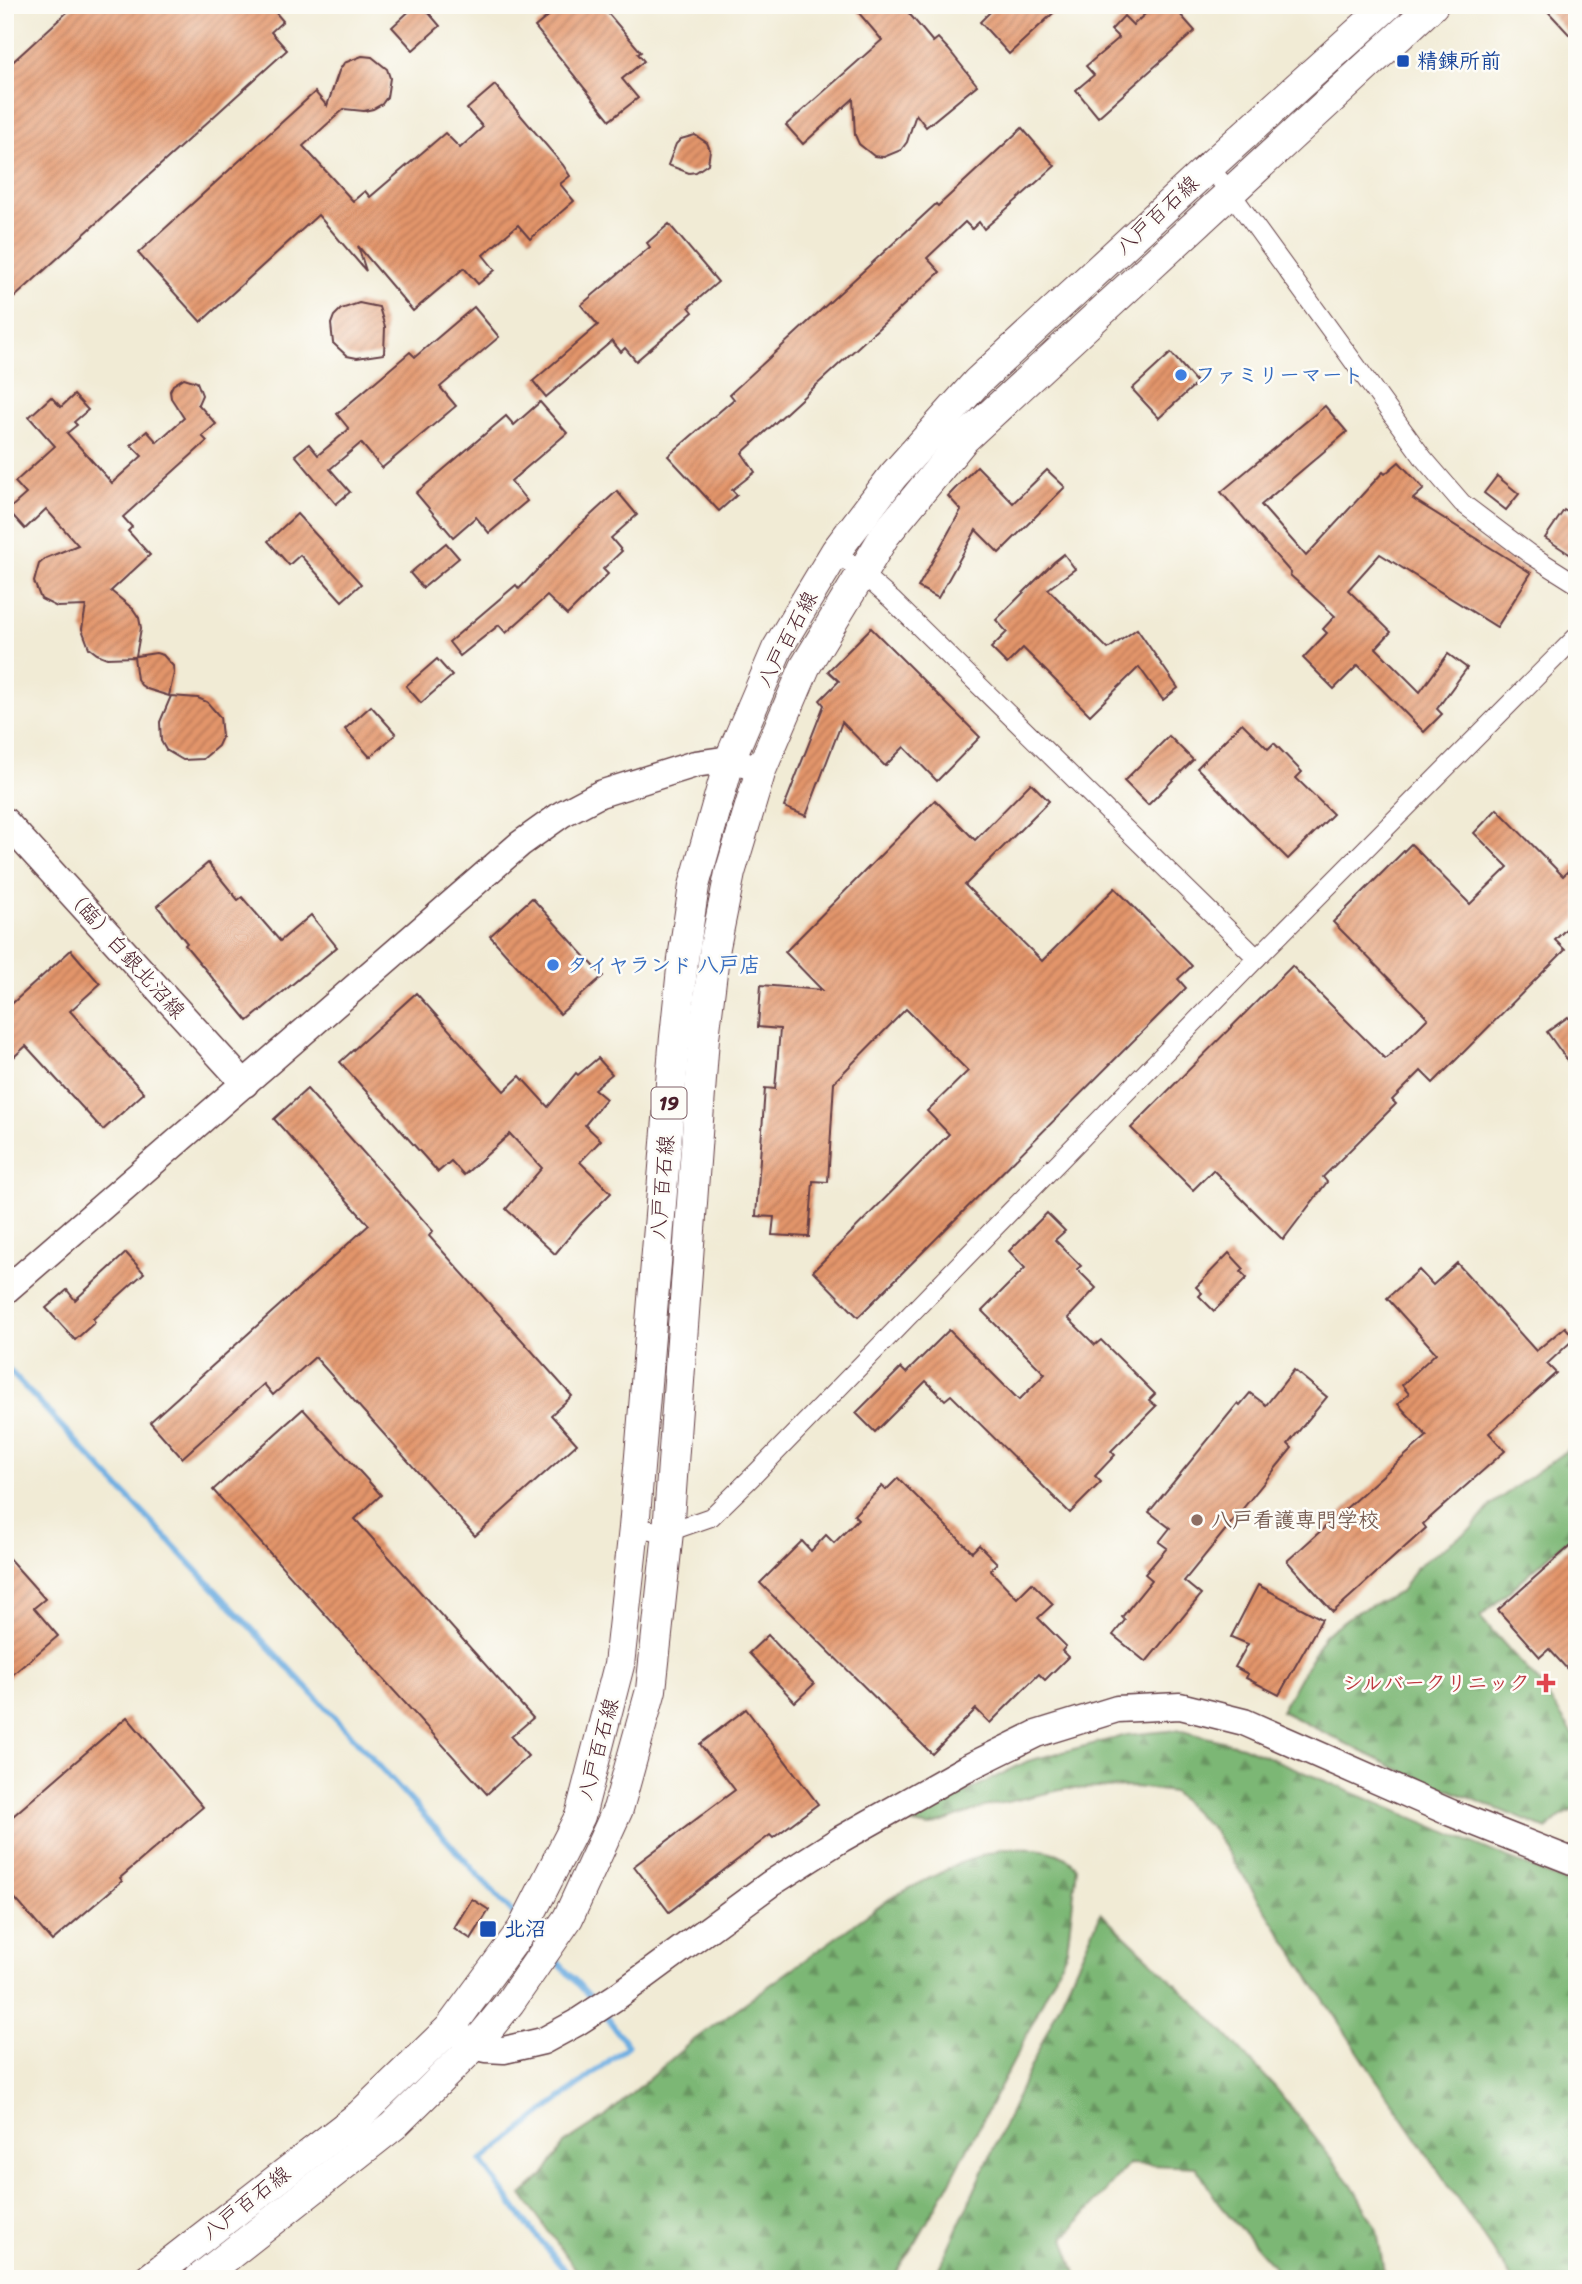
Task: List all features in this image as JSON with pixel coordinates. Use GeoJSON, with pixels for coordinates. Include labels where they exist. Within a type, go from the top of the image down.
{"type":"FeatureCollection","features":[{"type":"Feature","properties":{"kind":"main road","name":"八戸百石線"},"geometry":{"type":"LineString","coordinates":[[149,2279],[360,2115],[450,2028],[522,1930],[580,1816],[620,1665],[683,959],[694,886],[730,759],[777,649],[836,551],[892,476],[977,382],[1388,5]]}},
{"type":"Feature","properties":{"kind":"main road","name":"八戸百石線"},"geometry":{"type":"LineString","coordinates":[[198,2279],[393,2126],[474,2046],[510,2002],[568,1918],[618,1809],[652,1689],[668,1532],[704,1038],[715,947],[730,873],[761,770],[805,667],[886,535],[964,439],[1430,6]]}},
{"type":"Feature","properties":{"kind":"street"},"geometry":{"type":"LineString","coordinates":[[1209,167],[1231,192],[1424,459],[1462,503],[1531,555],[1577,584]]}},
{"type":"Feature","properties":{"kind":"street"},"geometry":{"type":"LineString","coordinates":[[836,551],[862,572],[1257,958]]}},
{"type":"Feature","properties":{"kind":"street"},"geometry":{"type":"LineString","coordinates":[[634,1528],[668,1532],[711,1517],[757,1473],[1257,958],[1577,636]]}},
{"type":"Feature","properties":{"kind":"street"},"geometry":{"type":"LineString","coordinates":[[5,1291],[520,844],[562,814],[600,794],[695,764],[730,759],[761,770]]}},
{"type":"Feature","properties":{"kind":"street","name":"（臨）白銀北沼線"},"geometry":{"type":"LineString","coordinates":[[5,821],[245,1084]]}},
{"type":"Feature","properties":{"kind":"street"},"geometry":{"type":"LineString","coordinates":[[450,2028],[474,2046],[486,2049],[504,2050],[543,2041],[619,1995],[770,1884],[841,1839],[965,1769],[1036,1734],[1117,1709],[1180,1706],[1244,1722],[1451,1813],[1577,1863]]}},
{"type":"Feature","properties":{"kind":"green space"},"geometry":{"type":"Polygon","coordinates":[[[1577,1443],[1577,1531],[1480,1617],[1539,1683],[1577,1740],[1577,1808],[1560,1817],[1547,1829],[1395,1768],[1281,1711],[1324,1635],[1353,1614],[1401,1592],[1416,1567],[1472,1528],[1492,1504],[1577,1443]]]}},
{"type":"Feature","properties":{"kind":"green space"},"geometry":{"type":"Polygon","coordinates":[[[1178,1730],[1242,1746],[1577,1887],[1577,2279],[1512,2279],[1370,2070],[1213,1830],[1173,1792],[1134,1787],[1065,1789],[984,1807],[929,1827],[913,1824],[955,1797],[1028,1761],[1127,1735],[1178,1730]]]}},
{"type":"Feature","properties":{"kind":"green space"},"geometry":{"type":"Polygon","coordinates":[[[1004,1848],[1052,1852],[1077,1867],[1067,1950],[1019,2051],[952,2178],[891,2279],[583,2279],[522,2195],[544,2175],[564,2144],[605,2117],[691,2042],[892,1897],[960,1863],[1004,1848]]]}},
{"type":"Feature","properties":{"kind":"green space"},"geometry":{"type":"Polygon","coordinates":[[[1101,1913],[1204,2011],[1275,2087],[1352,2185],[1377,2230],[1385,2279],[1285,2279],[1221,2207],[1196,2167],[1129,2164],[1064,2238],[1078,2279],[934,2279],[1101,1913]]]}},
{"type":"Feature","properties":{"kind":"building"},"geometry":{"type":"Polygon","coordinates":[[[75,5],[269,5],[283,21],[271,32],[287,50],[5,306],[5,69],[75,5]]]}},
{"type":"Feature","properties":{"kind":"building"},"geometry":{"type":"Polygon","coordinates":[[[416,5],[422,5],[440,26],[413,50],[392,27],[416,5]]]}},
{"type":"Feature","properties":{"kind":"building"},"geometry":{"type":"Polygon","coordinates":[[[562,5],[601,5],[641,52],[638,54],[644,61],[622,79],[638,98],[610,120],[535,27],[562,5]]]}},
{"type":"Feature","properties":{"kind":"building"},"geometry":{"type":"Polygon","coordinates":[[[852,5],[902,5],[933,42],[938,38],[977,85],[926,127],[916,114],[907,142],[901,150],[884,157],[874,156],[859,144],[855,135],[853,99],[803,144],[786,125],[882,40],[852,5]]]}},
{"type":"Feature","properties":{"kind":"building"},"geometry":{"type":"Polygon","coordinates":[[[997,5],[1062,5],[1009,54],[980,22],[997,5]]]}},
{"type":"Feature","properties":{"kind":"building"},"geometry":{"type":"Polygon","coordinates":[[[1155,5],[1172,5],[1195,31],[1098,117],[1076,90],[1094,75],[1086,66],[1119,38],[1111,30],[1124,16],[1133,25],[1155,5]]]}},
{"type":"Feature","properties":{"kind":"building"},"geometry":{"type":"Polygon","coordinates":[[[1542,5],[1577,5],[1577,43],[1542,5]]]}},
{"type":"Feature","properties":{"kind":"building"},"geometry":{"type":"Polygon","coordinates":[[[362,56],[372,57],[387,69],[390,78],[387,97],[373,109],[344,109],[303,146],[353,201],[365,191],[370,197],[445,133],[460,148],[483,127],[467,109],[495,85],[563,165],[570,176],[560,184],[574,201],[530,239],[518,225],[483,255],[495,270],[478,284],[464,268],[413,311],[358,246],[366,271],[318,215],[201,322],[138,253],[315,92],[327,106],[344,63],[362,56]]]}},
{"type":"Feature","properties":{"kind":"building"},"geometry":{"type":"Polygon","coordinates":[[[1022,128],[1055,166],[984,229],[979,222],[972,229],[965,222],[927,258],[940,272],[742,453],[755,472],[732,490],[737,495],[719,511],[668,456],[734,399],[730,394],[1022,128]]]}},
{"type":"Feature","properties":{"kind":"building"},"geometry":{"type":"Polygon","coordinates":[[[695,135],[707,143],[710,150],[708,164],[689,173],[668,165],[676,144],[681,139],[695,135]]]}},
{"type":"Feature","properties":{"kind":"building"},"geometry":{"type":"Polygon","coordinates":[[[669,224],[718,282],[689,307],[693,312],[636,361],[625,348],[621,352],[612,341],[546,397],[533,381],[598,325],[581,305],[650,247],[647,243],[669,224]]]}},
{"type":"Feature","properties":{"kind":"building"},"geometry":{"type":"Polygon","coordinates":[[[359,303],[379,307],[385,327],[384,354],[357,358],[347,356],[333,343],[331,324],[334,316],[341,309],[359,303]]]}},
{"type":"Feature","properties":{"kind":"building"},"geometry":{"type":"Polygon","coordinates":[[[474,307],[499,337],[440,387],[456,406],[382,468],[361,443],[330,469],[350,492],[336,504],[295,455],[309,444],[318,455],[349,429],[337,414],[410,352],[415,357],[474,307]]]}},
{"type":"Feature","properties":{"kind":"building"},"geometry":{"type":"Polygon","coordinates":[[[1171,353],[1197,383],[1159,418],[1132,389],[1171,353]]]}},
{"type":"Feature","properties":{"kind":"building"},"geometry":{"type":"Polygon","coordinates":[[[184,378],[197,382],[202,395],[198,404],[216,424],[202,436],[207,441],[123,517],[132,527],[128,531],[150,555],[111,591],[133,609],[139,618],[141,628],[136,656],[156,653],[163,655],[173,666],[169,696],[141,685],[137,679],[134,657],[107,658],[89,648],[82,629],[86,606],[57,607],[41,599],[34,582],[39,564],[46,558],[78,545],[46,509],[25,529],[8,510],[26,494],[15,482],[55,446],[29,417],[51,397],[61,407],[74,395],[88,410],[74,422],[77,425],[67,433],[112,483],[142,456],[131,445],[147,431],[157,442],[184,418],[171,398],[170,391],[173,385],[184,378]]]}},
{"type":"Feature","properties":{"kind":"building"},"geometry":{"type":"Polygon","coordinates":[[[540,402],[567,433],[511,481],[527,501],[489,533],[476,517],[453,537],[416,493],[506,416],[514,425],[540,402]]]}},
{"type":"Feature","properties":{"kind":"building"},"geometry":{"type":"Polygon","coordinates":[[[1325,406],[1347,432],[1261,505],[1306,556],[1383,472],[1385,474],[1399,462],[1424,489],[1413,499],[1531,573],[1497,627],[1380,554],[1348,590],[1391,632],[1376,648],[1420,692],[1448,654],[1467,668],[1437,709],[1442,714],[1424,732],[1358,665],[1334,689],[1303,658],[1327,633],[1323,629],[1335,616],[1290,575],[1221,492],[1325,406]]]}},
{"type":"Feature","properties":{"kind":"building"},"geometry":{"type":"Polygon","coordinates":[[[977,466],[1013,503],[1047,470],[1065,487],[999,553],[976,530],[938,598],[918,587],[961,510],[948,496],[977,466]]]}},
{"type":"Feature","properties":{"kind":"building"},"geometry":{"type":"Polygon","coordinates":[[[1497,476],[1519,494],[1506,510],[1484,493],[1497,476]]]}},
{"type":"Feature","properties":{"kind":"building"},"geometry":{"type":"Polygon","coordinates":[[[617,491],[637,515],[611,538],[622,551],[603,569],[608,574],[567,615],[547,596],[506,633],[499,625],[460,656],[449,642],[516,585],[519,589],[580,525],[617,491]]]}},
{"type":"Feature","properties":{"kind":"building"},"geometry":{"type":"Polygon","coordinates":[[[1564,510],[1577,518],[1577,559],[1545,538],[1564,510]]]}},
{"type":"Feature","properties":{"kind":"building"},"geometry":{"type":"Polygon","coordinates":[[[297,514],[361,584],[342,601],[300,555],[289,565],[268,541],[297,514]]]}},
{"type":"Feature","properties":{"kind":"building"},"geometry":{"type":"Polygon","coordinates":[[[446,543],[459,558],[423,588],[410,573],[446,543]]]}},
{"type":"Feature","properties":{"kind":"building"},"geometry":{"type":"Polygon","coordinates":[[[1064,554],[1075,569],[1048,589],[1108,649],[1137,629],[1178,688],[1163,700],[1139,667],[1090,715],[1023,648],[1007,664],[991,648],[1007,632],[996,620],[1064,554]]]}},
{"type":"Feature","properties":{"kind":"building"},"geometry":{"type":"Polygon","coordinates":[[[871,628],[980,737],[937,781],[904,747],[885,766],[842,722],[806,816],[784,807],[824,705],[820,700],[839,681],[828,671],[871,628]]]}},
{"type":"Feature","properties":{"kind":"building"},"geometry":{"type":"Polygon","coordinates":[[[437,659],[452,676],[421,703],[406,686],[437,659]]]}},
{"type":"Feature","properties":{"kind":"building"},"geometry":{"type":"Polygon","coordinates":[[[171,696],[198,698],[207,702],[220,717],[222,737],[218,746],[203,759],[183,760],[166,750],[161,741],[160,722],[171,696]]]}},
{"type":"Feature","properties":{"kind":"building"},"geometry":{"type":"Polygon","coordinates":[[[371,706],[396,734],[370,757],[345,729],[371,706]]]}},
{"type":"Feature","properties":{"kind":"building"},"geometry":{"type":"Polygon","coordinates":[[[1242,723],[1268,749],[1274,743],[1302,772],[1296,778],[1333,814],[1288,859],[1197,768],[1242,723]]]}},
{"type":"Feature","properties":{"kind":"building"},"geometry":{"type":"Polygon","coordinates":[[[1169,736],[1193,760],[1148,805],[1124,781],[1169,736]]]}},
{"type":"Feature","properties":{"kind":"building"},"geometry":{"type":"Polygon","coordinates":[[[1031,783],[1049,801],[965,885],[1042,961],[1115,888],[1192,966],[1178,979],[1186,988],[858,1317],[813,1271],[949,1134],[927,1111],[968,1071],[906,1009],[834,1082],[828,1182],[813,1181],[809,1237],[772,1235],[774,1217],[756,1216],[765,1088],[775,1089],[780,1029],[758,1027],[761,985],[822,990],[785,952],[935,800],[975,840],[1031,783]]]}},
{"type":"Feature","properties":{"kind":"building"},"geometry":{"type":"Polygon","coordinates":[[[1497,809],[1563,876],[1577,862],[1577,918],[1555,940],[1565,950],[1433,1083],[1421,1071],[1392,1100],[1396,1104],[1323,1177],[1327,1182],[1283,1240],[1213,1170],[1193,1190],[1131,1128],[1292,966],[1385,1059],[1428,1018],[1333,922],[1411,844],[1470,904],[1508,867],[1474,833],[1497,809]]]}},
{"type":"Feature","properties":{"kind":"building"},"geometry":{"type":"Polygon","coordinates":[[[208,863],[238,900],[242,897],[280,941],[311,915],[337,947],[248,1021],[185,945],[187,943],[157,906],[208,863]]]}},
{"type":"Feature","properties":{"kind":"building"},"geometry":{"type":"Polygon","coordinates":[[[532,898],[603,976],[560,1014],[490,936],[532,898]]]}},
{"type":"Feature","properties":{"kind":"building"},"geometry":{"type":"Polygon","coordinates":[[[71,950],[100,984],[70,1011],[144,1093],[103,1130],[26,1046],[5,1065],[5,1010],[71,950]]]}},
{"type":"Feature","properties":{"kind":"building"},"geometry":{"type":"Polygon","coordinates":[[[416,993],[504,1091],[520,1076],[548,1107],[576,1073],[578,1075],[598,1058],[612,1074],[594,1089],[606,1099],[585,1125],[601,1140],[580,1162],[611,1193],[555,1254],[506,1209],[542,1168],[510,1134],[464,1175],[451,1161],[438,1172],[340,1062],[416,993]]]}},
{"type":"Feature","properties":{"kind":"building"},"geometry":{"type":"Polygon","coordinates":[[[1568,1017],[1577,1029],[1577,1074],[1547,1032],[1568,1017]]]}},
{"type":"Feature","properties":{"kind":"building"},"geometry":{"type":"Polygon","coordinates":[[[307,1089],[433,1231],[429,1236],[572,1396],[551,1415],[577,1444],[475,1536],[315,1357],[273,1395],[264,1384],[182,1458],[150,1422],[369,1225],[274,1119],[307,1089]]]}},
{"type":"Feature","properties":{"kind":"building"},"geometry":{"type":"Polygon","coordinates":[[[1047,1213],[1065,1231],[1055,1240],[1081,1266],[1077,1269],[1096,1288],[1068,1318],[1095,1345],[1101,1340],[1155,1394],[1149,1400],[1156,1406],[1111,1451],[1115,1455],[1095,1476],[1101,1482],[1070,1513],[951,1395],[945,1400],[926,1381],[875,1432],[856,1413],[901,1368],[906,1373],[949,1330],[1019,1400],[1045,1374],[982,1311],[1025,1268],[1009,1251],[1047,1213]]]}},
{"type":"Feature","properties":{"kind":"building"},"geometry":{"type":"Polygon","coordinates":[[[126,1253],[144,1273],[93,1319],[95,1322],[75,1340],[46,1308],[67,1290],[75,1300],[126,1253]]]}},
{"type":"Feature","properties":{"kind":"building"},"geometry":{"type":"Polygon","coordinates":[[[1229,1253],[1244,1269],[1241,1272],[1247,1278],[1214,1311],[1199,1296],[1202,1293],[1196,1287],[1229,1253]]]}},
{"type":"Feature","properties":{"kind":"building"},"geometry":{"type":"Polygon","coordinates":[[[1457,1263],[1536,1351],[1565,1327],[1575,1338],[1547,1364],[1556,1373],[1489,1433],[1505,1451],[1423,1524],[1426,1528],[1333,1612],[1287,1561],[1427,1436],[1398,1404],[1409,1394],[1402,1385],[1436,1353],[1387,1298],[1419,1270],[1433,1285],[1457,1263]]]}},
{"type":"Feature","properties":{"kind":"building","name":"八戸看護専門学校"},"geometry":{"type":"Polygon","coordinates":[[[1294,1370],[1327,1397],[1288,1444],[1292,1448],[1184,1581],[1201,1595],[1146,1662],[1113,1635],[1125,1620],[1122,1617],[1152,1580],[1145,1574],[1167,1548],[1159,1542],[1170,1528],[1149,1512],[1238,1403],[1240,1405],[1250,1393],[1266,1405],[1294,1370]]]}},
{"type":"Feature","properties":{"kind":"building"},"geometry":{"type":"Polygon","coordinates":[[[303,1409],[381,1495],[355,1519],[533,1718],[511,1737],[528,1756],[487,1794],[213,1490],[303,1409]]]}},
{"type":"Feature","properties":{"kind":"building"},"geometry":{"type":"Polygon","coordinates":[[[898,1478],[972,1552],[979,1545],[997,1563],[990,1570],[1017,1598],[1032,1583],[1053,1604],[1038,1618],[1066,1646],[1062,1651],[1068,1657],[1045,1680],[1039,1674],[990,1723],[976,1709],[932,1754],[760,1583],[802,1541],[811,1551],[826,1535],[834,1543],[858,1519],[854,1515],[882,1486],[886,1490],[898,1478]]]}},
{"type":"Feature","properties":{"kind":"building"},"geometry":{"type":"Polygon","coordinates":[[[1577,1540],[1577,1680],[1549,1649],[1540,1657],[1498,1610],[1577,1540]]]}},
{"type":"Feature","properties":{"kind":"building"},"geometry":{"type":"Polygon","coordinates":[[[5,1554],[45,1599],[34,1608],[58,1636],[5,1681],[5,1554]]]}},
{"type":"Feature","properties":{"kind":"building"},"geometry":{"type":"Polygon","coordinates":[[[1258,1585],[1322,1619],[1279,1695],[1246,1678],[1248,1674],[1235,1667],[1248,1644],[1231,1637],[1258,1585]]]}},
{"type":"Feature","properties":{"kind":"building"},"geometry":{"type":"Polygon","coordinates":[[[768,1635],[814,1684],[795,1702],[749,1653],[768,1635]]]}},
{"type":"Feature","properties":{"kind":"building"},"geometry":{"type":"Polygon","coordinates":[[[746,1709],[818,1804],[773,1838],[770,1835],[669,1912],[634,1866],[735,1790],[700,1744],[746,1709]]]}},
{"type":"Feature","properties":{"kind":"building"},"geometry":{"type":"Polygon","coordinates":[[[127,1717],[203,1807],[52,1941],[5,1887],[5,1823],[127,1717]]]}},
{"type":"Feature","properties":{"kind":"building"},"geometry":{"type":"Polygon","coordinates":[[[472,1899],[489,1910],[471,1939],[454,1928],[472,1899]]]}},
{"type":"Feature","properties":{"kind":"waterway"},"geometry":{"type":"LineString","coordinates":[[5,1366],[342,1725],[519,1920]]}},
{"type":"Feature","properties":{"kind":"waterway"},"geometry":{"type":"LineString","coordinates":[[552,1956],[595,2002]]}},
{"type":"Feature","properties":{"kind":"waterway"},"geometry":{"type":"LineString","coordinates":[[572,2279],[481,2161],[628,2046],[604,2013]]}},
{"type":"Feature","properties":{"kind":"place","name":"精錬所前"},"geometry":{"type":"Point","coordinates":[1403,61]}},
{"type":"Feature","properties":{"kind":"place","name":"ファミリーマート"},"geometry":{"type":"Point","coordinates":[1181,375]}},
{"type":"Feature","properties":{"kind":"place","name":"タイヤランド 八戸店"},"geometry":{"type":"Point","coordinates":[553,965]}},
{"type":"Feature","properties":{"kind":"place","name":"八戸看護専門学校"},"geometry":{"type":"Point","coordinates":[1197,1520]}},
{"type":"Feature","properties":{"kind":"place","name":"シルバークリニック"},"geometry":{"type":"Point","coordinates":[1546,1683]}},
{"type":"Feature","properties":{"kind":"place","name":"北沼"},"geometry":{"type":"Point","coordinates":[488,1929]}}]}
